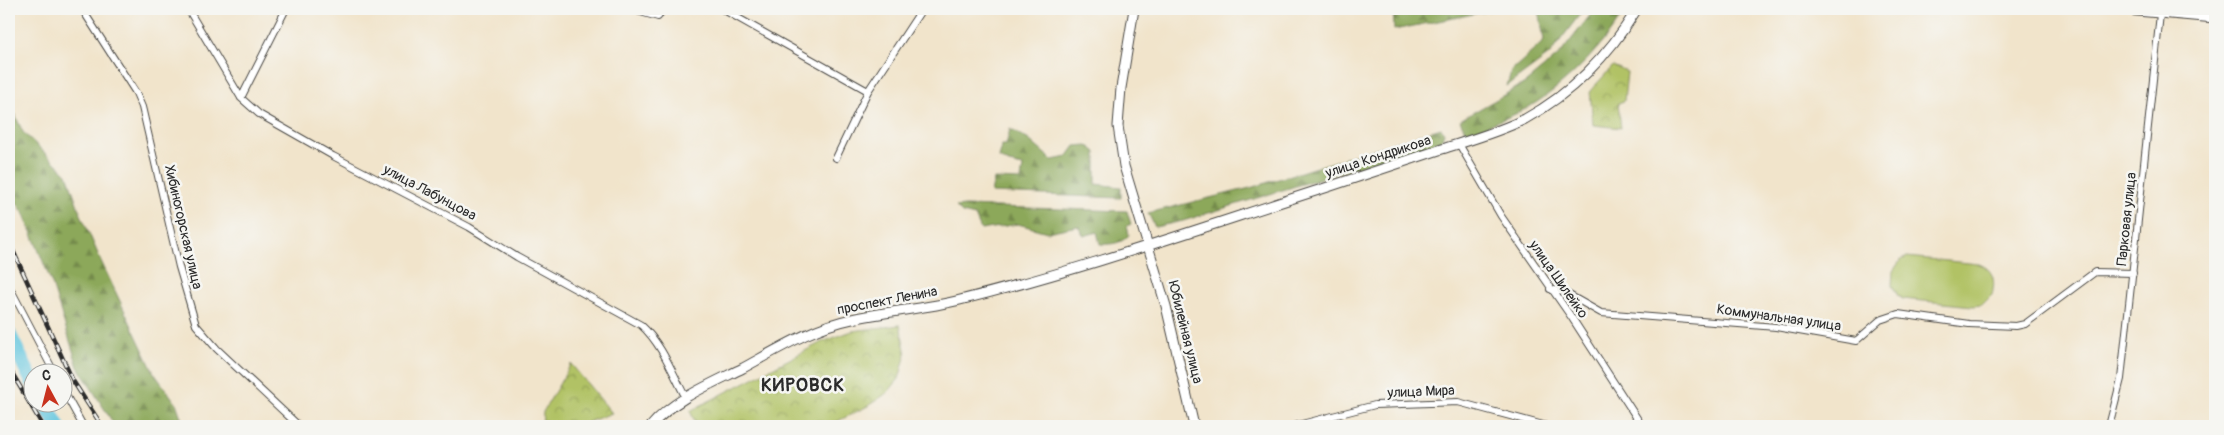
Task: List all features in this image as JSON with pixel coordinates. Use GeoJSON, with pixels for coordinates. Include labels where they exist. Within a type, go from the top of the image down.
{"type":"FeatureCollection","features":[{"type":"Feature","properties":{"kind":"street","name":"Хибиногорская улица"},"geometry":{"type":"LineString","coordinates":[[82,9],[136,93],[142,107],[176,252],[196,325],[222,354],[299,426]]}},
{"type":"Feature","properties":{"kind":"street","name":"улица Лабунцова"},"geometry":{"type":"LineString","coordinates":[[188,9],[241,98],[259,114],[469,227],[518,257],[641,325],[648,331],[668,364],[676,380],[682,400]]}},
{"type":"Feature","properties":{"kind":"street"},"geometry":{"type":"LineString","coordinates":[[241,98],[286,9]]}},
{"type":"Feature","properties":{"kind":"street"},"geometry":{"type":"LineString","coordinates":[[630,9],[658,17],[662,9]]}},
{"type":"Feature","properties":{"kind":"street"},"geometry":{"type":"LineString","coordinates":[[722,9],[868,91]]}},
{"type":"Feature","properties":{"kind":"street"},"geometry":{"type":"LineString","coordinates":[[836,158],[868,91],[922,9]]}},
{"type":"Feature","properties":{"kind":"street","name":"Юбилейная улица"},"geometry":{"type":"LineString","coordinates":[[1134,9],[1121,88],[1118,126],[1124,166],[1166,306],[1194,426]]}},
{"type":"Feature","properties":{"kind":"street","name":"улица Кондрикова"},"geometry":{"type":"LineString","coordinates":[[1148,246],[1459,144],[1488,134],[1531,115],[1577,83],[1600,61],[1615,43],[1637,9]]}},
{"type":"Feature","properties":{"kind":"street"},"geometry":{"type":"LineString","coordinates":[[2116,9],[2215,18]]}},
{"type":"Feature","properties":{"kind":"street","name":"Парковая улица"},"geometry":{"type":"LineString","coordinates":[[2110,426],[2121,379],[2160,14]]}},
{"type":"Feature","properties":{"kind":"street","name":"улица Шилейко"},"geometry":{"type":"LineString","coordinates":[[1459,144],[1501,216],[1572,318],[1642,426]]}},
{"type":"Feature","properties":{"kind":"street","name":"проспект Ленина"},"geometry":{"type":"LineString","coordinates":[[651,426],[660,415],[682,400],[822,328],[854,319],[922,309],[962,300],[1148,246]]}},
{"type":"Feature","properties":{"kind":"street","name":"Коммунальная улица"},"geometry":{"type":"LineString","coordinates":[[1550,289],[1564,292],[1601,313],[1776,327],[1856,341],[1880,320],[1898,314],[1969,324],[2016,326],[2025,324],[2095,272],[2133,274]]}},
{"type":"Feature","properties":{"kind":"street"},"geometry":{"type":"LineString","coordinates":[[9,286],[49,362]]}},
{"type":"Feature","properties":{"kind":"street","name":"улица Мира"},"geometry":{"type":"LineString","coordinates":[[1294,426],[1375,405],[1458,402],[1547,426]]}},
{"type":"Feature","properties":{"kind":"street"},"geometry":{"type":"LineString","coordinates":[[72,406],[83,426]]}},
{"type":"Feature","properties":{"kind":"green space"},"geometry":{"type":"Polygon","coordinates":[[[1393,9],[1498,9],[1394,30],[1393,9]]]}},
{"type":"Feature","properties":{"kind":"green space"},"geometry":{"type":"Polygon","coordinates":[[[1539,9],[1584,9],[1549,55],[1507,86],[1511,71],[1544,41],[1539,9]]]}},
{"type":"Feature","properties":{"kind":"green space"},"geometry":{"type":"Polygon","coordinates":[[[1595,9],[1626,9],[1608,35],[1575,72],[1537,102],[1503,120],[1467,134],[1460,120],[1525,83],[1560,54],[1595,9]]]}},
{"type":"Feature","properties":{"kind":"green space"},"geometry":{"type":"Polygon","coordinates":[[[1613,66],[1627,72],[1624,101],[1618,103],[1621,128],[1593,125],[1590,91],[1613,66]]]}},
{"type":"Feature","properties":{"kind":"green space"},"geometry":{"type":"Polygon","coordinates":[[[9,112],[15,115],[23,132],[67,174],[80,212],[101,261],[154,373],[176,403],[184,426],[115,426],[78,367],[52,284],[24,214],[9,191],[9,112]]]}},
{"type":"Feature","properties":{"kind":"green space"},"geometry":{"type":"Polygon","coordinates":[[[1441,128],[1444,133],[1441,141],[1183,221],[1155,227],[1148,213],[1250,188],[1441,128]]]}},
{"type":"Feature","properties":{"kind":"green space"},"geometry":{"type":"Polygon","coordinates":[[[1010,129],[1029,140],[1052,160],[1067,157],[1075,146],[1087,145],[1096,152],[1096,184],[1121,187],[1121,198],[991,193],[994,179],[1021,180],[1023,166],[1009,163],[999,158],[1002,145],[1006,145],[1010,129]]]}},
{"type":"Feature","properties":{"kind":"green space"},"geometry":{"type":"Polygon","coordinates":[[[956,207],[1127,211],[1131,224],[1127,226],[1129,235],[1120,242],[1100,244],[1097,232],[1084,236],[1078,226],[1047,232],[1018,224],[981,230],[975,216],[962,213],[956,207]]]}},
{"type":"Feature","properties":{"kind":"green space"},"geometry":{"type":"Polygon","coordinates":[[[1907,257],[1984,266],[1992,276],[1994,285],[1992,295],[1982,305],[1973,306],[1903,299],[1898,296],[1892,285],[1893,271],[1900,261],[1907,257]]]}},
{"type":"Feature","properties":{"kind":"green space"},"geometry":{"type":"Polygon","coordinates":[[[900,325],[906,354],[899,379],[887,393],[868,406],[828,426],[697,426],[690,411],[822,342],[852,331],[900,325]]]}},
{"type":"Feature","properties":{"kind":"green space"},"geometry":{"type":"Polygon","coordinates":[[[571,364],[612,413],[578,426],[542,426],[543,412],[571,364]]]}},
{"type":"Feature","properties":{"kind":"waterway"},"geometry":{"type":"LineString","coordinates":[[9,334],[23,362]]}},
{"type":"Feature","properties":{"kind":"waterway"},"geometry":{"type":"LineString","coordinates":[[50,412],[58,426]]}},
{"type":"Feature","properties":{"kind":"railway"},"geometry":{"type":"LineString","coordinates":[[9,242],[73,381],[102,426]]}},
{"type":"Feature","properties":{"kind":"railway"},"geometry":{"type":"LineString","coordinates":[[9,368],[43,426]]}},
{"type":"Feature","properties":{"kind":"district","name":"КИРОВСК"},"geometry":{"type":"Point","coordinates":[803,384]}}]}
